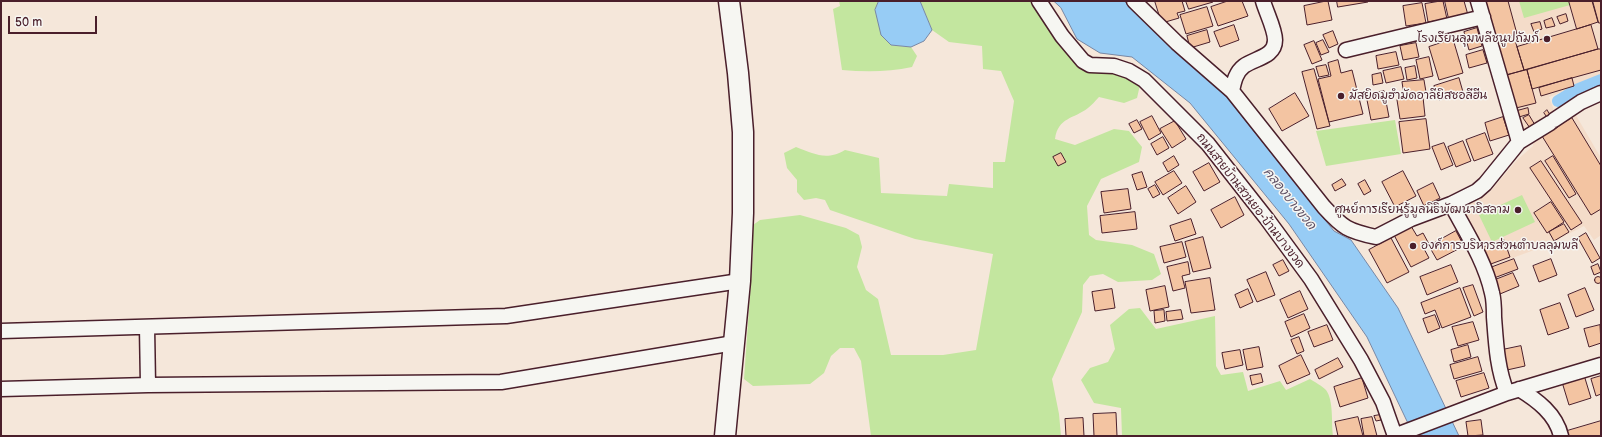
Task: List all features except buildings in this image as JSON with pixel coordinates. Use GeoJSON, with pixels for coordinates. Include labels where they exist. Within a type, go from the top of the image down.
{"type":"FeatureCollection","features":[{"type":"Feature","properties":{"kind":"main road"},"geometry":{"type":"LineString","coordinates":[[725,436],[740,281],[743,213],[743,132],[738,73],[729,1]]}},
{"type":"Feature","properties":{"kind":"street","name":"ถนนสายบ้านสวนยอ-บ้านบางขวด"},"geometry":{"type":"LineString","coordinates":[[1039,1],[1062,36],[1083,61],[1090,64],[1114,66],[1129,70],[1144,80],[1208,144],[1267,219],[1311,279],[1361,360],[1383,402],[1397,435]]}},
{"type":"Feature","properties":{"kind":"street"},"geometry":{"type":"LineString","coordinates":[[1134,1],[1177,43],[1232,91],[1324,207],[1338,223],[1354,233],[1376,237],[1411,219],[1451,204],[1477,191],[1485,184],[1519,142],[1581,102],[1601,93]]}},
{"type":"Feature","properties":{"kind":"street"},"geometry":{"type":"LineString","coordinates":[[1232,91],[1236,74],[1244,66],[1266,55],[1274,46],[1275,38],[1263,1]]}},
{"type":"Feature","properties":{"kind":"street"},"geometry":{"type":"LineString","coordinates":[[1478,1],[1519,142]]}},
{"type":"Feature","properties":{"kind":"street"},"geometry":{"type":"LineString","coordinates":[[1346,50],[1483,17]]}},
{"type":"Feature","properties":{"kind":"street"},"geometry":{"type":"LineString","coordinates":[[1451,204],[1484,267],[1493,294],[1500,371],[1513,391],[1536,400],[1551,416],[1559,429],[1561,436]]}},
{"type":"Feature","properties":{"kind":"street"},"geometry":{"type":"LineString","coordinates":[[1,331],[147,328],[506,316],[740,281]]}},
{"type":"Feature","properties":{"kind":"street"},"geometry":{"type":"LineString","coordinates":[[147,328],[148,385]]}},
{"type":"Feature","properties":{"kind":"street"},"geometry":{"type":"LineString","coordinates":[[1,389],[148,385],[501,382],[734,343]]}},
{"type":"Feature","properties":{"kind":"street"},"geometry":{"type":"LineString","coordinates":[[1397,435],[1513,391],[1601,365]]}},
{"type":"Feature","properties":{"kind":"shaded area","name":"โรงเรียนลุมพลีชนูปถัมภ์"},"geometry":{"type":"Polygon","coordinates":[[[1483,1],[1601,1],[1601,76],[1549,97],[1555,113],[1526,134],[1516,121],[1483,1]]]}},
{"type":"Feature","properties":{"kind":"shaded area","name":"ศูนย์การเรียนรู้มูลนิธิพัฒนาอิสลาม"},"geometry":{"type":"Polygon","coordinates":[[[1574,112],[1601,158],[1601,235],[1594,240],[1584,226],[1545,246],[1488,267],[1461,213],[1461,206],[1481,198],[1490,192],[1517,160],[1533,146],[1533,143],[1574,112]]]}},
{"type":"Feature","properties":{"kind":"green space"},"geometry":{"type":"Polygon","coordinates":[[[839,1],[879,1],[875,10],[891,45],[911,47],[917,56],[912,67],[877,71],[842,70],[833,9],[840,6],[839,1]]]}},
{"type":"Feature","properties":{"kind":"green space"},"geometry":{"type":"Polygon","coordinates":[[[920,1],[1030,1],[1071,57],[1126,75],[1140,85],[1137,98],[1124,103],[1099,97],[1083,112],[1063,122],[1059,126],[1055,139],[1075,145],[1114,129],[1129,131],[1142,147],[1139,162],[1101,179],[1087,206],[1089,235],[1096,240],[1132,245],[1154,254],[1161,274],[1152,280],[1118,282],[1103,274],[1090,276],[1083,285],[1082,312],[1052,379],[1059,414],[1061,436],[871,436],[861,361],[854,348],[840,348],[831,356],[824,373],[810,384],[753,386],[744,379],[753,253],[753,225],[760,220],[800,215],[846,228],[859,235],[862,247],[857,267],[866,290],[878,299],[891,355],[943,355],[976,350],[993,254],[915,239],[830,210],[825,200],[816,198],[804,200],[797,192],[797,180],[787,168],[784,153],[796,147],[826,156],[845,150],[879,158],[881,193],[947,196],[949,184],[993,188],[993,162],[1005,162],[1014,101],[1001,71],[983,69],[982,46],[949,42],[932,30],[920,1]]]}},
{"type":"Feature","properties":{"kind":"green space"},"geometry":{"type":"Polygon","coordinates":[[[1519,1],[1569,1],[1570,5],[1524,18],[1519,1]]]}},
{"type":"Feature","properties":{"kind":"green space"},"geometry":{"type":"Polygon","coordinates":[[[1395,120],[1401,154],[1326,166],[1316,131],[1395,120]]]}},
{"type":"Feature","properties":{"kind":"green space"},"geometry":{"type":"Polygon","coordinates":[[[1522,195],[1535,222],[1492,242],[1479,215],[1522,195]]]}},
{"type":"Feature","properties":{"kind":"green space"},"geometry":{"type":"Polygon","coordinates":[[[1140,308],[1156,329],[1215,316],[1216,366],[1221,375],[1243,372],[1248,391],[1280,381],[1286,390],[1310,379],[1318,384],[1326,390],[1329,395],[1332,412],[1333,436],[1122,436],[1121,408],[1094,403],[1081,380],[1090,368],[1108,362],[1115,349],[1110,325],[1129,309],[1140,308]]]}},
{"type":"Feature","properties":{"kind":"water"},"geometry":{"type":"Polygon","coordinates":[[[879,1],[920,1],[932,30],[924,41],[911,47],[891,45],[881,35],[875,10],[879,1]]]}},
{"type":"Feature","properties":{"kind":"water","name":"คลองบางขวด"},"geometry":{"type":"Polygon","coordinates":[[[1054,1],[1124,1],[1220,89],[1334,231],[1351,240],[1398,308],[1459,436],[1414,436],[1367,337],[1289,224],[1190,103],[1132,57],[1100,53],[1077,39],[1061,8],[1054,1]]]}},
{"type":"Feature","properties":{"kind":"waterway"},"geometry":{"type":"LineString","coordinates":[[1558,101],[1576,90],[1601,80]]}},
{"type":"Feature","properties":{"kind":"place","name":"โรงเรียนลุมพลีชนูปถัมภ์"},"geometry":{"type":"Point","coordinates":[1547,39]}},
{"type":"Feature","properties":{"kind":"place","name":"มัสยิดมูฮำมัดอาลียิสซอลีฮีน"},"geometry":{"type":"Point","coordinates":[1341,96]}},
{"type":"Feature","properties":{"kind":"place","name":"ศูนย์การเรียนรู้มูลนิธิพัฒนาอิสลาม"},"geometry":{"type":"Point","coordinates":[1518,210]}},
{"type":"Feature","properties":{"kind":"place","name":"องค์การบริหารส่วนตำบลลุมพลี"},"geometry":{"type":"Point","coordinates":[1413,246]}}]}
